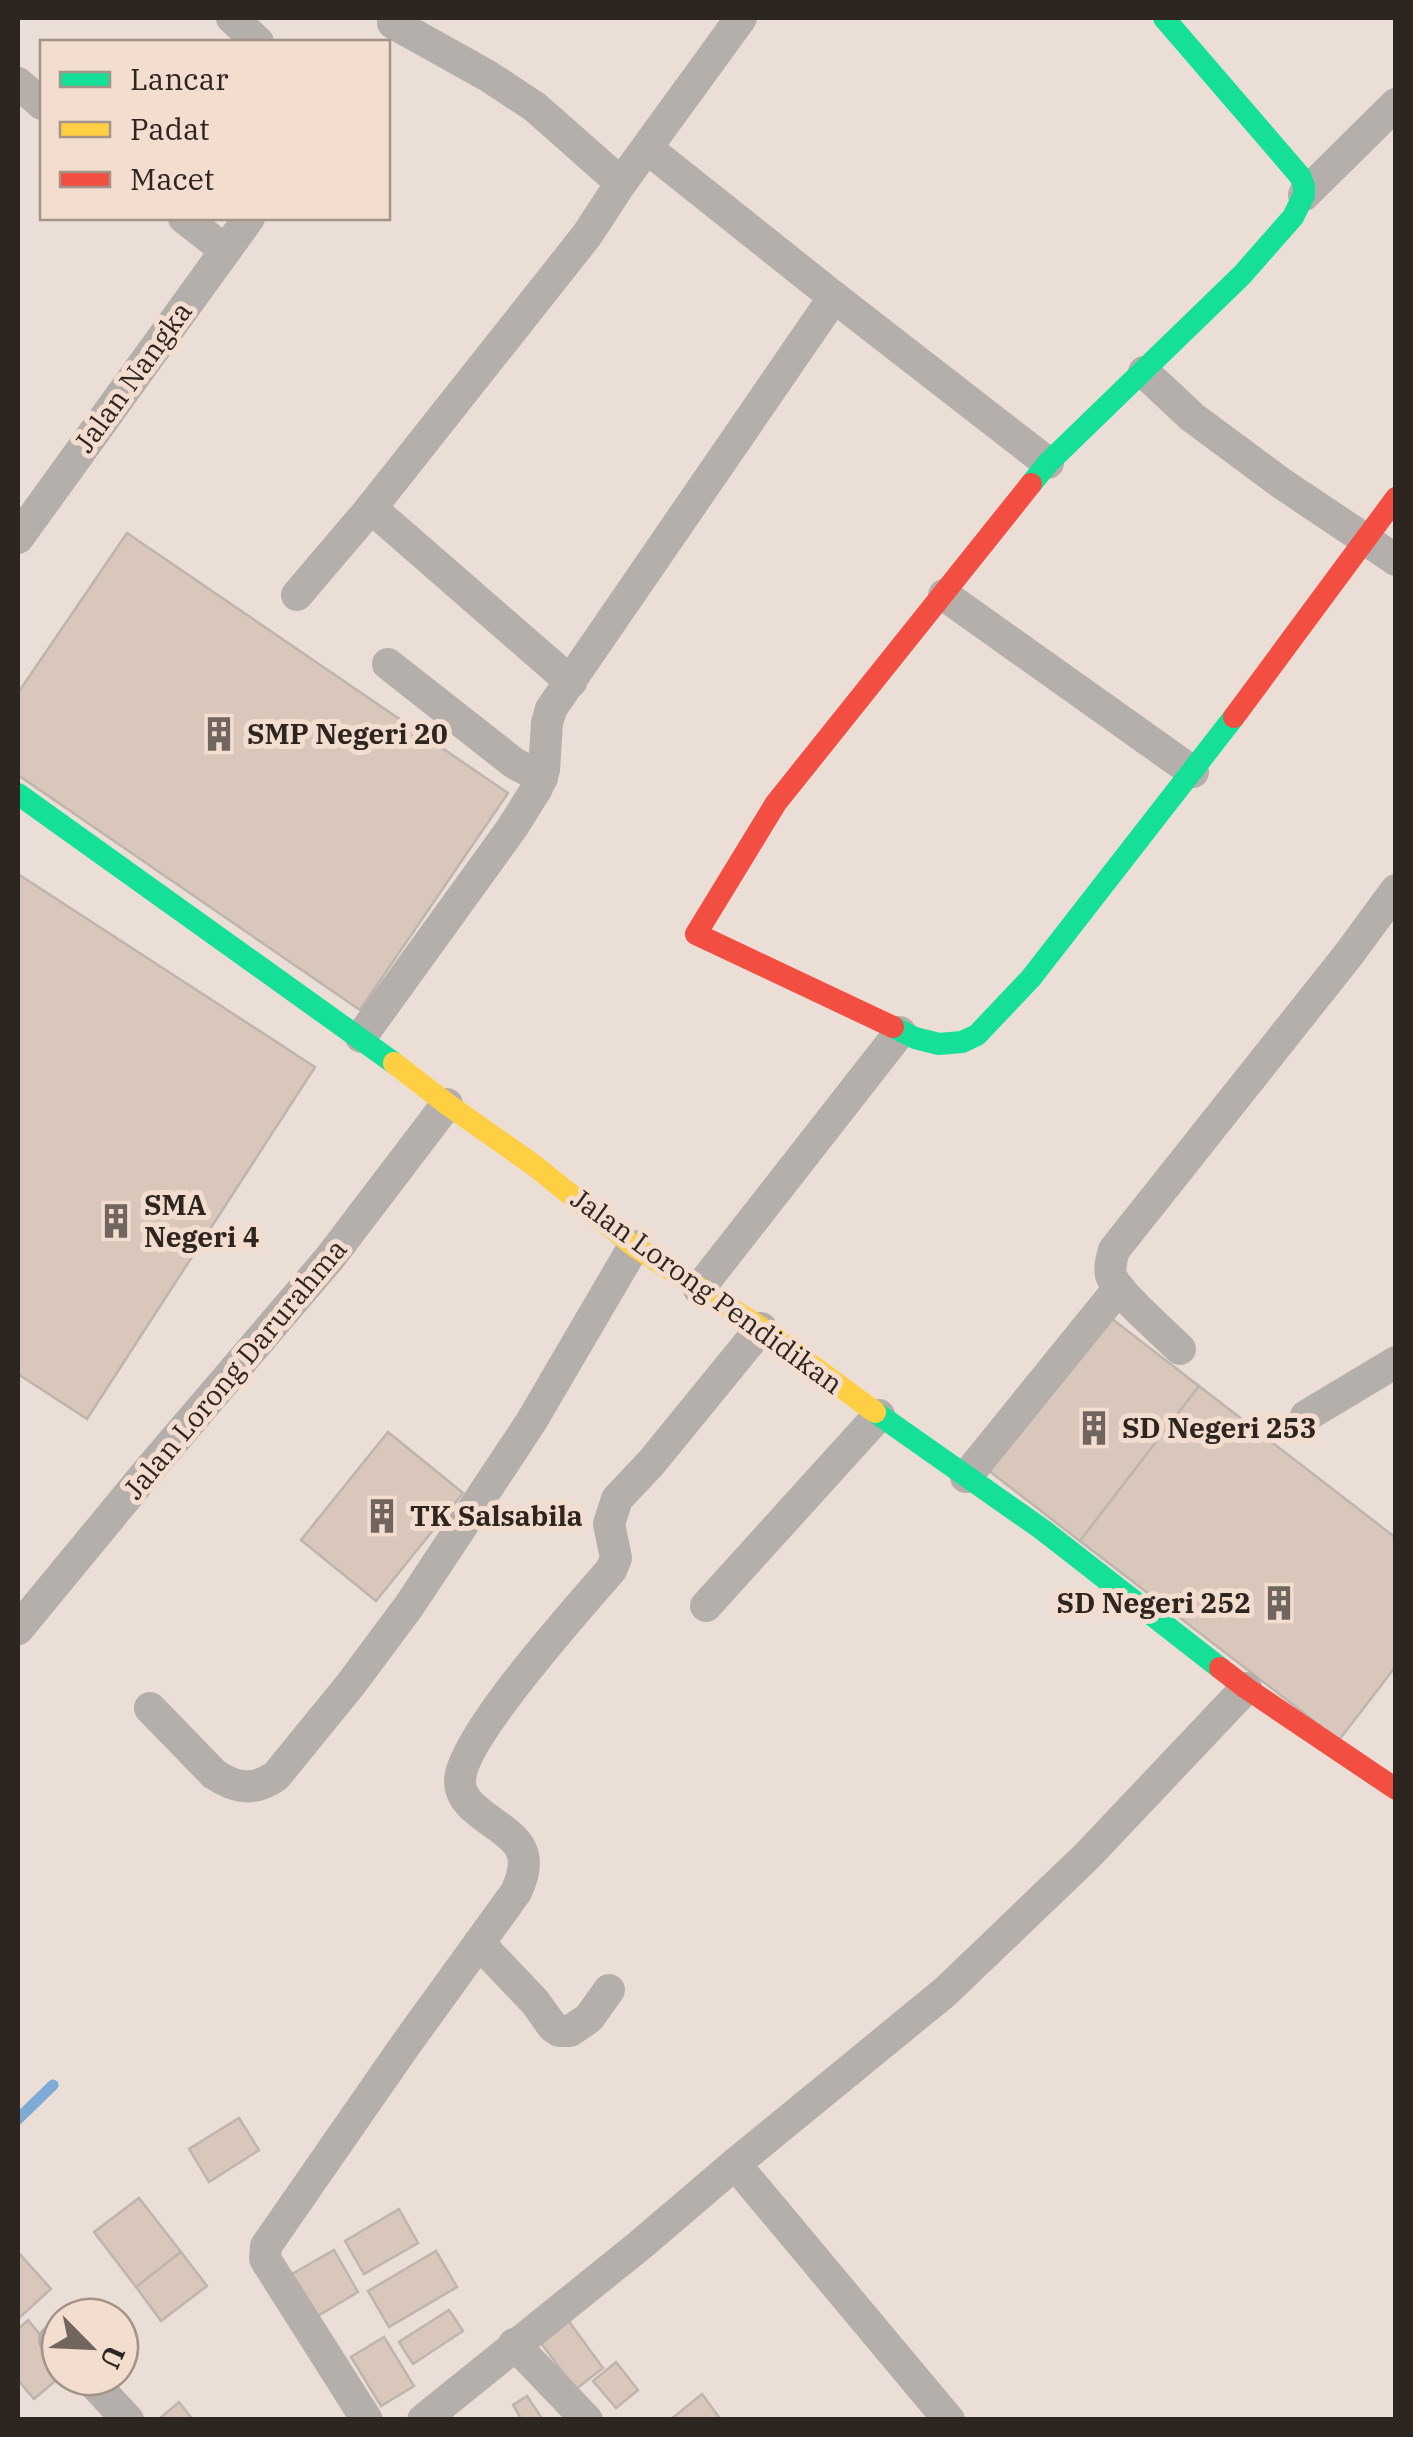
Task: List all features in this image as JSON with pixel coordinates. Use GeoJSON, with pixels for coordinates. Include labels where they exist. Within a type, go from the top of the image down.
{"type":"FeatureCollection","features":[{"type":"Feature","properties":{"kind":"street"},"geometry":{"type":"LineString","coordinates":[[232,18],[256,40]]}},
{"type":"Feature","properties":{"kind":"street"},"geometry":{"type":"LineString","coordinates":[[297,596],[587,235],[741,18]]}},
{"type":"Feature","properties":{"kind":"street"},"geometry":{"type":"LineString","coordinates":[[1164,18],[1286,158],[1300,176],[1304,195]]}},
{"type":"Feature","properties":{"kind":"street"},"geometry":{"type":"LineString","coordinates":[[389,28],[488,76],[535,108],[621,182]]}},
{"type":"Feature","properties":{"kind":"street"},"geometry":{"type":"LineString","coordinates":[[18,84],[40,102]]}},
{"type":"Feature","properties":{"kind":"street"},"geometry":{"type":"LineString","coordinates":[[1396,104],[1304,195],[1292,217],[1242,275],[1048,463],[776,803],[696,934],[900,1032],[946,1046],[977,1036],[1031,978],[1193,772],[1396,498]]}},
{"type":"Feature","properties":{"kind":"street"},"geometry":{"type":"LineString","coordinates":[[648,149],[1048,463]]}},
{"type":"Feature","properties":{"kind":"street"},"geometry":{"type":"LineString","coordinates":[[186,220],[224,250]]}},
{"type":"Feature","properties":{"kind":"street","name":"Jalan Nangka"},"geometry":{"type":"LineString","coordinates":[[18,538],[28,502],[247,220]]}},
{"type":"Feature","properties":{"kind":"street"},"geometry":{"type":"LineString","coordinates":[[361,1037],[512,828],[542,778],[551,709],[834,298]]}},
{"type":"Feature","properties":{"kind":"street"},"geometry":{"type":"LineString","coordinates":[[1144,372],[1192,417],[1396,560]]}},
{"type":"Feature","properties":{"kind":"street"},"geometry":{"type":"LineString","coordinates":[[371,508],[570,682]]}},
{"type":"Feature","properties":{"kind":"street"},"geometry":{"type":"LineString","coordinates":[[944,595],[1193,772]]}},
{"type":"Feature","properties":{"kind":"street"},"geometry":{"type":"LineString","coordinates":[[388,664],[514,763],[542,778]]}},
{"type":"Feature","properties":{"kind":"street","name":"Jalan Lorong Pendidikan"},"geometry":{"type":"LineString","coordinates":[[18,794],[361,1037],[535,1166],[634,1246],[761,1328],[1042,1530],[1246,1688],[1396,1789]]}},
{"type":"Feature","properties":{"kind":"street"},"geometry":{"type":"LineString","coordinates":[[1180,1349],[1111,1276],[1114,1250],[1338,969],[1396,890]]}},
{"type":"Feature","properties":{"kind":"street"},"geometry":{"type":"LineString","coordinates":[[699,1289],[900,1032]]}},
{"type":"Feature","properties":{"kind":"street","name":"Jalan Lorong Darurahma"},"geometry":{"type":"LineString","coordinates":[[18,1629],[330,1259],[447,1104]]}},
{"type":"Feature","properties":{"kind":"street"},"geometry":{"type":"LineString","coordinates":[[150,1708],[226,1782],[251,1787],[276,1776],[409,1606],[530,1422],[634,1246]]}},
{"type":"Feature","properties":{"kind":"street"},"geometry":{"type":"LineString","coordinates":[[966,1477],[1119,1288]]}},
{"type":"Feature","properties":{"kind":"street"},"geometry":{"type":"LineString","coordinates":[[368,2420],[265,2258],[266,2246],[516,1892],[522,1878],[520,1848],[463,1793],[460,1780],[470,1749],[494,1713],[611,1570],[616,1558],[609,1524],[617,1499],[761,1328]]}},
{"type":"Feature","properties":{"kind":"street"},"geometry":{"type":"LineString","coordinates":[[1306,1416],[1396,1362]]}},
{"type":"Feature","properties":{"kind":"street"},"geometry":{"type":"LineString","coordinates":[[706,1606],[879,1415]]}},
{"type":"Feature","properties":{"kind":"street"},"geometry":{"type":"LineString","coordinates":[[424,2420],[945,1992],[1088,1856],[1246,1688]]}},
{"type":"Feature","properties":{"kind":"street"},"geometry":{"type":"LineString","coordinates":[[479,1943],[559,2031],[570,2032],[589,2018],[609,1990]]}},
{"type":"Feature","properties":{"kind":"street"},"geometry":{"type":"LineString","coordinates":[[735,2164],[950,2420]]}},
{"type":"Feature","properties":{"kind":"street"},"geometry":{"type":"LineString","coordinates":[[514,2344],[587,2420]]}},
{"type":"Feature","properties":{"kind":"street"},"geometry":{"type":"LineString","coordinates":[[107,2397],[128,2420]]}},
{"type":"Feature","properties":{"kind":"building","name":"SMP Negeri 20"},"geometry":{"type":"Polygon","coordinates":[[[127,533],[508,793],[360,1010],[18,775],[18,693],[127,533]]]}},
{"type":"Feature","properties":{"kind":"building","name":"SMA Negeri 4"},"geometry":{"type":"Polygon","coordinates":[[[18,874],[315,1067],[87,1419],[18,1374],[18,874]]]}},
{"type":"Feature","properties":{"kind":"building","name":"SD Negeri 253"},"geometry":{"type":"Polygon","coordinates":[[[1107,1315],[1199,1386],[1080,1541],[988,1470],[1107,1315]]]}},
{"type":"Feature","properties":{"kind":"building","name":"SD Negeri 252"},"geometry":{"type":"Polygon","coordinates":[[[1199,1386],[1396,1538],[1396,1666],[1339,1740],[1080,1541],[1199,1386]]]}},
{"type":"Feature","properties":{"kind":"building","name":"TK Salsabila"},"geometry":{"type":"Polygon","coordinates":[[[388,1432],[463,1493],[376,1601],[301,1540],[388,1432]]]}},
{"type":"Feature","properties":{"kind":"building"},"geometry":{"type":"Polygon","coordinates":[[[239,2118],[259,2150],[209,2182],[189,2149],[239,2118]]]}},
{"type":"Feature","properties":{"kind":"building"},"geometry":{"type":"Polygon","coordinates":[[[139,2198],[181,2252],[136,2287],[94,2232],[139,2198]]]}},
{"type":"Feature","properties":{"kind":"building"},"geometry":{"type":"Polygon","coordinates":[[[399,2209],[418,2243],[364,2274],[345,2241],[399,2209]]]}},
{"type":"Feature","properties":{"kind":"building"},"geometry":{"type":"Polygon","coordinates":[[[334,2250],[358,2292],[316,2317],[292,2274],[334,2250]]]}},
{"type":"Feature","properties":{"kind":"building"},"geometry":{"type":"Polygon","coordinates":[[[436,2251],[457,2287],[389,2327],[368,2291],[436,2251]]]}},
{"type":"Feature","properties":{"kind":"building"},"geometry":{"type":"Polygon","coordinates":[[[18,2252],[51,2289],[18,2319],[18,2252]]]}},
{"type":"Feature","properties":{"kind":"building"},"geometry":{"type":"Polygon","coordinates":[[[181,2252],[207,2286],[161,2321],[136,2287],[181,2252]]]}},
{"type":"Feature","properties":{"kind":"building"},"geometry":{"type":"Polygon","coordinates":[[[449,2310],[463,2331],[413,2364],[399,2342],[449,2310]]]}},
{"type":"Feature","properties":{"kind":"building"},"geometry":{"type":"Polygon","coordinates":[[[562,2312],[603,2368],[576,2389],[534,2334],[562,2312]]]}},
{"type":"Feature","properties":{"kind":"building"},"geometry":{"type":"Polygon","coordinates":[[[28,2320],[40,2335],[40,2394],[34,2399],[18,2380],[18,2329],[28,2320]]]}},
{"type":"Feature","properties":{"kind":"building"},"geometry":{"type":"Polygon","coordinates":[[[384,2337],[414,2386],[381,2406],[351,2357],[384,2337]]]}},
{"type":"Feature","properties":{"kind":"building"},"geometry":{"type":"Polygon","coordinates":[[[616,2362],[638,2390],[616,2408],[593,2381],[616,2362]]]}},
{"type":"Feature","properties":{"kind":"building"},"geometry":{"type":"Polygon","coordinates":[[[702,2394],[721,2420],[670,2420],[702,2394]]]}},
{"type":"Feature","properties":{"kind":"building"},"geometry":{"type":"Polygon","coordinates":[[[527,2396],[543,2420],[522,2420],[513,2405],[527,2396]]]}},
{"type":"Feature","properties":{"kind":"building"},"geometry":{"type":"Polygon","coordinates":[[[179,2402],[193,2420],[158,2420],[179,2402]]]}},
{"type":"Feature","properties":{"kind":"waterway"},"geometry":{"type":"LineString","coordinates":[[18,2119],[53,2085]]}},
{"type":"Feature","properties":{"kind":"traffic: fast"},"geometry":{"type":"LineString","coordinates":[[1031,484],[1242,275],[1293,217],[1304,195],[1300,176],[1164,18]]}},
{"type":"Feature","properties":{"kind":"traffic: fast"},"geometry":{"type":"LineString","coordinates":[[893,1027],[939,1044],[962,1042],[977,1035],[1031,978],[1234,717]]}},
{"type":"Feature","properties":{"kind":"traffic: fast"},"geometry":{"type":"LineString","coordinates":[[18,794],[394,1063]]}},
{"type":"Feature","properties":{"kind":"traffic: fast"},"geometry":{"type":"LineString","coordinates":[[875,1412],[1043,1530],[1220,1668]]}},
{"type":"Feature","properties":{"kind":"traffic: slow"},"geometry":{"type":"LineString","coordinates":[[394,1063],[535,1166],[634,1246],[761,1328],[875,1412]]}},
{"type":"Feature","properties":{"kind":"traffic: jam"},"geometry":{"type":"LineString","coordinates":[[893,1027],[696,934],[776,803],[1031,484]]}},
{"type":"Feature","properties":{"kind":"traffic: jam"},"geometry":{"type":"LineString","coordinates":[[1234,717],[1396,498]]}},
{"type":"Feature","properties":{"kind":"traffic: jam"},"geometry":{"type":"LineString","coordinates":[[1220,1668],[1396,1789]]}},
{"type":"Feature","properties":{"kind":"place","name":"SMP Negeri 20"},"geometry":{"type":"Point","coordinates":[219,734]}},
{"type":"Feature","properties":{"kind":"place","name":"SMA Negeri 4"},"geometry":{"type":"Point","coordinates":[116,1221]}},
{"type":"Feature","properties":{"kind":"place","name":"SD Negeri 253"},"geometry":{"type":"Point","coordinates":[1094,1428]}},
{"type":"Feature","properties":{"kind":"place","name":"TK Salsabila"},"geometry":{"type":"Point","coordinates":[382,1516]}},
{"type":"Feature","properties":{"kind":"place","name":"SD Negeri 252"},"geometry":{"type":"Point","coordinates":[1279,1603]}}]}
